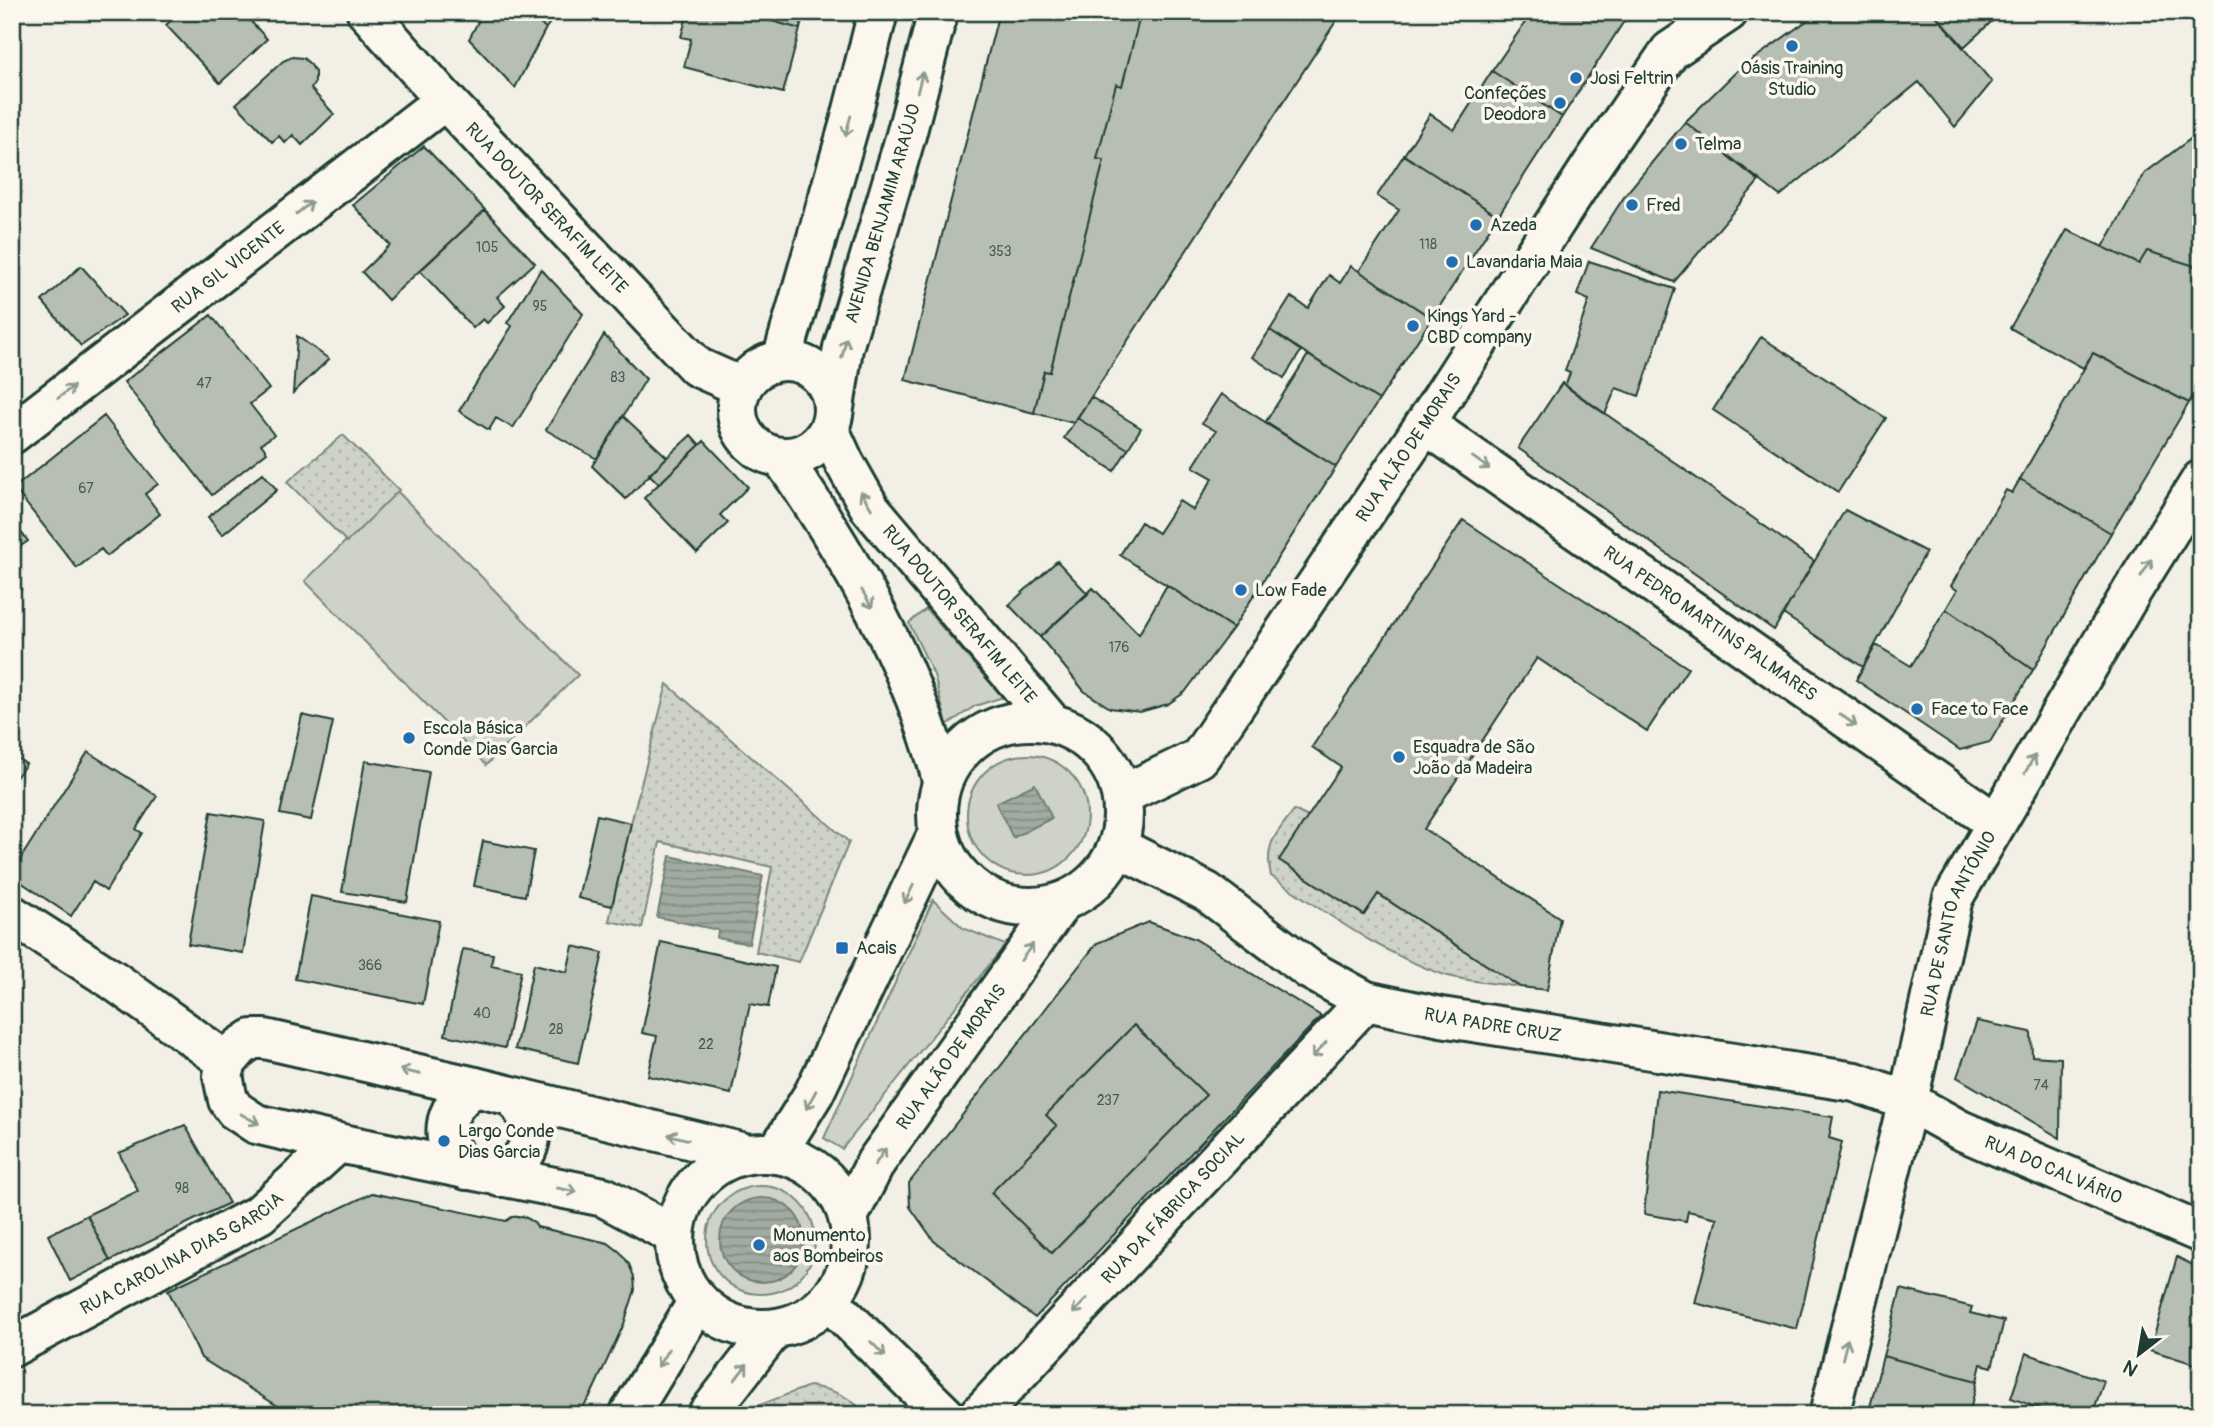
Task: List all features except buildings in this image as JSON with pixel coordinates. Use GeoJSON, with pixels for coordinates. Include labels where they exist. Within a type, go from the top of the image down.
{"type":"FeatureCollection","features":[{"type":"Feature","properties":{"kind":"street","name":"RUA DOUTOR SERAFIM LEITE"},"geometry":{"type":"LineString","coordinates":[[367,12],[444,100],[697,367],[742,387]]}},
{"type":"Feature","properties":{"kind":"street"},"geometry":{"type":"LineString","coordinates":[[831,422],[821,442],[810,451],[796,456],[780,457],[766,453],[753,444],[743,432],[737,418],[737,402],[751,373],[766,364],[782,360],[850,122],[878,12]]}},
{"type":"Feature","properties":{"kind":"street","name":"AVENIDA BENJAMIM ARAÚJO"},"geometry":{"type":"LineString","coordinates":[[831,422],[843,348],[906,135],[938,12]]}},
{"type":"Feature","properties":{"kind":"street"},"geometry":{"type":"LineString","coordinates":[[1670,51],[1693,12]]}},
{"type":"Feature","properties":{"kind":"street","name":"RUA ALÃO DE MORAIS"},"geometry":{"type":"LineString","coordinates":[[1122,795],[1199,758],[1425,424],[1592,165],[1670,51],[1728,12]]}},
{"type":"Feature","properties":{"kind":"street","name":"RUA GIL VICENTE"},"geometry":{"type":"LineString","coordinates":[[12,434],[444,100]]}},
{"type":"Feature","properties":{"kind":"street","name":"RUA DOUTOR SERAFIM LEITE"},"geometry":{"type":"LineString","coordinates":[[782,360],[803,363],[821,375],[832,394],[831,422],[849,471],[870,508],[1051,722]]}},
{"type":"Feature","properties":{"kind":"street","name":"RUA PEDRO MARTINS PALMARES"},"geometry":{"type":"LineString","coordinates":[[1425,424],[1996,823]]}},
{"type":"Feature","properties":{"kind":"street"},"geometry":{"type":"LineString","coordinates":[[780,457],[809,498],[880,620],[914,690],[932,738],[942,780]]}},
{"type":"Feature","properties":{"kind":"street","name":"RUA DE SANTO ANTÓNIO"},"geometry":{"type":"LineString","coordinates":[[1829,1415],[1908,1101],[1953,898],[2132,591],[2201,480]]}},
{"type":"Feature","properties":{"kind":"street","name":"RUA ALÃO DE MORAIS"},"geometry":{"type":"LineString","coordinates":[[1024,719],[1051,722],[1076,732],[1097,748],[1113,770],[1122,795],[1124,822],[1118,847],[1105,871],[1086,889],[1062,902],[1036,907],[1009,905],[984,896],[962,880],[947,858],[938,833],[936,806],[942,780],[955,757],[974,738],[998,725],[1024,719]]}},
{"type":"Feature","properties":{"kind":"street","name":"RUA ALÃO DE MORAIS"},"geometry":{"type":"LineString","coordinates":[[760,1154],[814,1093],[938,833]]}},
{"type":"Feature","properties":{"kind":"street","name":"RUA PADRE CRUZ"},"geometry":{"type":"LineString","coordinates":[[1118,847],[1207,892],[1310,970],[1366,1000],[1441,1017],[1855,1082],[1908,1101]]}},
{"type":"Feature","properties":{"kind":"street","name":"RUA ALÃO DE MORAIS"},"geometry":{"type":"LineString","coordinates":[[848,1217],[864,1181],[882,1153],[1062,902]]}},
{"type":"Feature","properties":{"kind":"street"},"geometry":{"type":"LineString","coordinates":[[12,915],[113,980],[227,1062]]}},
{"type":"Feature","properties":{"kind":"street","name":"RUA DA FÁBRICA SOCIAL"},"geometry":{"type":"LineString","coordinates":[[979,1415],[1366,1000]]}},
{"type":"Feature","properties":{"kind":"street"},"geometry":{"type":"LineString","coordinates":[[674,1235],[604,1197],[256,1124],[235,1110],[228,1100],[223,1076],[227,1062],[252,1039],[265,1039],[760,1154]]}},
{"type":"Feature","properties":{"kind":"street"},"geometry":{"type":"LineString","coordinates":[[475,1087],[461,1096],[450,1111],[446,1135],[455,1158],[483,1173],[517,1167],[529,1149],[530,1124],[524,1109],[514,1098]]}},
{"type":"Feature","properties":{"kind":"street","name":"RUA DO CALVÁRIO"},"geometry":{"type":"LineString","coordinates":[[1908,1101],[1960,1130],[2201,1233]]}},
{"type":"Feature","properties":{"kind":"street","name":"RUA CAROLINA DIAS GARCIA"},"geometry":{"type":"LineString","coordinates":[[12,1347],[260,1214],[338,1143]]}},
{"type":"Feature","properties":{"kind":"street","name":"RUA ALÃO DE MORAIS"},"geometry":{"type":"LineString","coordinates":[[760,1154],[800,1161],[821,1175],[837,1194],[848,1217],[851,1252],[843,1278],[829,1301],[804,1320],[774,1329],[746,1328],[728,1322],[698,1301],[679,1270],[674,1235],[680,1210],[693,1186],[725,1159],[760,1154]]}},
{"type":"Feature","properties":{"kind":"street"},"geometry":{"type":"LineString","coordinates":[[629,1415],[698,1301]]}},
{"type":"Feature","properties":{"kind":"street"},"geometry":{"type":"LineString","coordinates":[[829,1301],[945,1415]]}},
{"type":"Feature","properties":{"kind":"street"},"geometry":{"type":"LineString","coordinates":[[707,1415],[774,1329]]}},
{"type":"Feature","properties":{"kind":"shaded area"},"geometry":{"type":"Polygon","coordinates":[[[343,435],[399,490],[347,542],[287,482],[343,435]]]}},
{"type":"Feature","properties":{"kind":"shaded area"},"geometry":{"type":"Polygon","coordinates":[[[397,491],[578,675],[486,765],[305,581],[397,491]]]}},
{"type":"Feature","properties":{"kind":"shaded area"},"geometry":{"type":"Polygon","coordinates":[[[926,609],[1003,697],[975,706],[947,725],[934,675],[909,623],[926,609]]]}},
{"type":"Feature","properties":{"kind":"shaded area"},"geometry":{"type":"Polygon","coordinates":[[[667,684],[849,842],[799,962],[756,952],[772,867],[660,842],[642,928],[609,921],[667,684]]]}},
{"type":"Feature","properties":{"kind":"shaded area"},"geometry":{"type":"Polygon","coordinates":[[[1027,755],[1050,759],[1070,772],[1083,792],[1087,815],[1083,838],[1070,858],[1050,871],[1027,875],[1004,871],[984,858],[971,838],[967,815],[971,792],[984,772],[1004,759],[1027,755]]]}},
{"type":"Feature","properties":{"kind":"shaded area"},"geometry":{"type":"Polygon","coordinates":[[[1035,784],[1052,818],[1013,838],[996,803],[1035,784]]]}},
{"type":"Feature","properties":{"kind":"shaded area"},"geometry":{"type":"Polygon","coordinates":[[[1294,810],[1308,817],[1279,860],[1363,915],[1378,894],[1520,987],[1454,977],[1421,966],[1355,931],[1271,876],[1270,848],[1294,810]]]}},
{"type":"Feature","properties":{"kind":"shaded area"},"geometry":{"type":"Polygon","coordinates":[[[670,856],[763,876],[749,944],[717,938],[718,930],[657,917],[670,856]]]}},
{"type":"Feature","properties":{"kind":"shaded area"},"geometry":{"type":"Polygon","coordinates":[[[933,900],[963,928],[1005,945],[842,1149],[824,1138],[933,900]]]}},
{"type":"Feature","properties":{"kind":"shaded area"},"geometry":{"type":"Polygon","coordinates":[[[761,1186],[782,1190],[799,1202],[811,1219],[815,1240],[811,1261],[799,1278],[782,1290],[761,1294],[740,1290],[723,1278],[711,1261],[707,1240],[711,1219],[723,1202],[740,1190],[761,1186]]]}},
{"type":"Feature","properties":{"kind":"shaded area"},"geometry":{"type":"Polygon","coordinates":[[[762,1198],[778,1201],[792,1210],[801,1224],[804,1240],[801,1256],[792,1270],[778,1279],[762,1282],[746,1279],[732,1270],[723,1256],[720,1240],[723,1224],[732,1210],[746,1201],[762,1198]]]}},
{"type":"Feature","properties":{"kind":"shaded area"},"geometry":{"type":"Polygon","coordinates":[[[809,1386],[841,1395],[868,1415],[752,1415],[747,1410],[809,1386]]]}},
{"type":"Feature","properties":{"kind":"place","name":"Oásis Training Studio"},"geometry":{"type":"Point","coordinates":[1792,46]}},
{"type":"Feature","properties":{"kind":"place","name":"Josi Feltrin"},"geometry":{"type":"Point","coordinates":[1576,78]}},
{"type":"Feature","properties":{"kind":"place","name":"Confeções Deodora"},"geometry":{"type":"Point","coordinates":[1560,103]}},
{"type":"Feature","properties":{"kind":"place","name":"Telma"},"geometry":{"type":"Point","coordinates":[1681,144]}},
{"type":"Feature","properties":{"kind":"place","name":"Fred"},"geometry":{"type":"Point","coordinates":[1632,205]}},
{"type":"Feature","properties":{"kind":"place","name":"Azeda"},"geometry":{"type":"Point","coordinates":[1476,225]}},
{"type":"Feature","properties":{"kind":"place","name":"Lavandaria Maia"},"geometry":{"type":"Point","coordinates":[1452,262]}},
{"type":"Feature","properties":{"kind":"place","name":"Kings Yard - CBD company"},"geometry":{"type":"Point","coordinates":[1413,326]}},
{"type":"Feature","properties":{"kind":"place","name":"Low Fade"},"geometry":{"type":"Point","coordinates":[1241,590]}},
{"type":"Feature","properties":{"kind":"place","name":"Face to Face"},"geometry":{"type":"Point","coordinates":[1917,709]}},
{"type":"Feature","properties":{"kind":"place","name":"Escola Básica Conde Dias Garcia"},"geometry":{"type":"Point","coordinates":[409,738]}},
{"type":"Feature","properties":{"kind":"place","name":"Esquadra de São João da Madeira"},"geometry":{"type":"Point","coordinates":[1399,757]}},
{"type":"Feature","properties":{"kind":"place","name":"Acais"},"geometry":{"type":"Point","coordinates":[842,948]}},
{"type":"Feature","properties":{"kind":"place","name":"Largo Conde Dias Garcia"},"geometry":{"type":"Point","coordinates":[444,1141]}},
{"type":"Feature","properties":{"kind":"place","name":"Monumento aos Bombeiros"},"geometry":{"type":"Point","coordinates":[759,1245]}}]}
